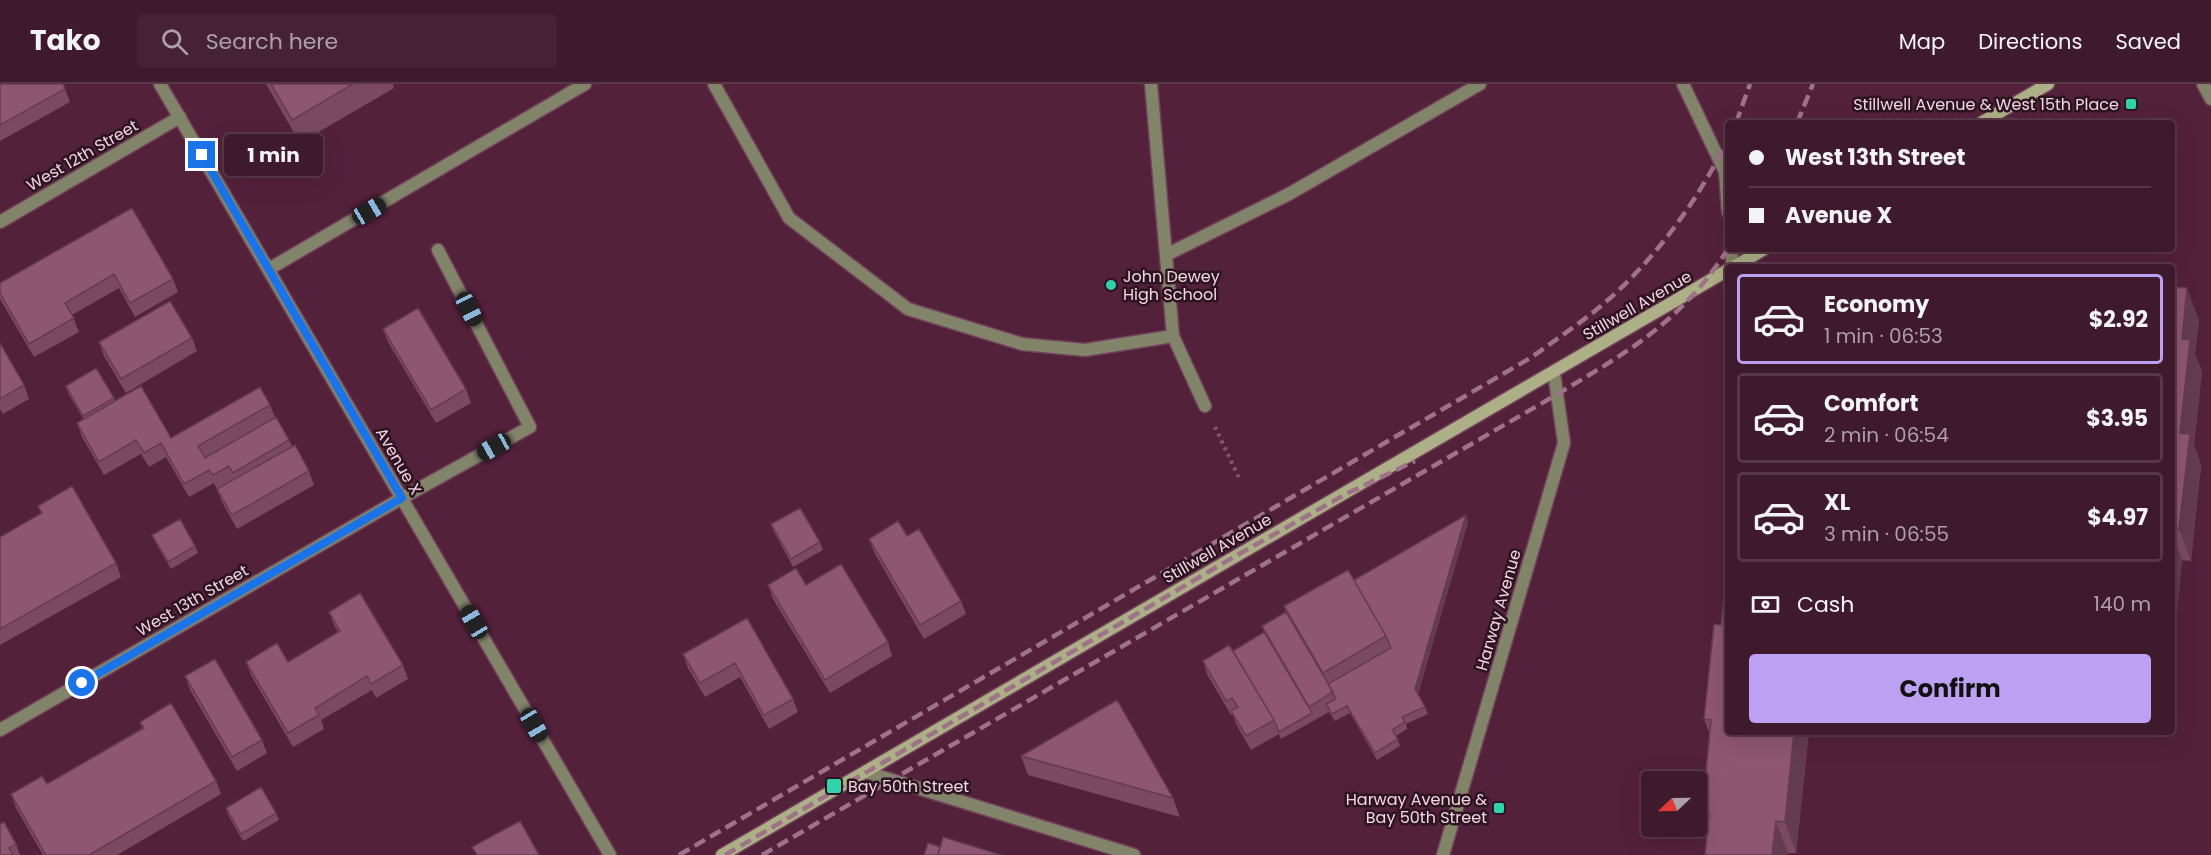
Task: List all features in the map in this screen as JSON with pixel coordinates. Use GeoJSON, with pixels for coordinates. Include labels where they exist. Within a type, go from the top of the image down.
{"type":"FeatureCollection","features":[{"type":"Feature","properties":{"kind":"main road"},"geometry":{"type":"LineString","coordinates":[[1986,120],[2048,84]]}},
{"type":"Feature","properties":{"kind":"main road"},"geometry":{"type":"LineString","coordinates":[[1738,264],[1759,252]]}},
{"type":"Feature","properties":{"kind":"main road","name":"Stillwell Avenue"},"geometry":{"type":"LineString","coordinates":[[722,855],[1725,272]]}},
{"type":"Feature","properties":{"kind":"street","name":"Avenue X"},"geometry":{"type":"LineString","coordinates":[[160,84],[610,855]]}},
{"type":"Feature","properties":{"kind":"street"},"geometry":{"type":"LineString","coordinates":[[269,269],[585,84]]}},
{"type":"Feature","properties":{"kind":"street"},"geometry":{"type":"LineString","coordinates":[[714,84],[789,218],[908,309],[1022,344],[1085,350],[1173,336]]}},
{"type":"Feature","properties":{"kind":"street"},"geometry":{"type":"LineString","coordinates":[[1151,84],[1173,336],[1205,406]]}},
{"type":"Feature","properties":{"kind":"street"},"geometry":{"type":"LineString","coordinates":[[1166,255],[1289,194],[1480,84]]}},
{"type":"Feature","properties":{"kind":"street"},"geometry":{"type":"LineString","coordinates":[[1683,84],[1725,171]]}},
{"type":"Feature","properties":{"kind":"street"},"geometry":{"type":"LineString","coordinates":[[2203,84],[2211,99]]}},
{"type":"Feature","properties":{"kind":"street","name":"West 12th Street"},"geometry":{"type":"LineString","coordinates":[[0,222],[180,117]]}},
{"type":"Feature","properties":{"kind":"street","name":"West 13th Street"},"geometry":{"type":"LineString","coordinates":[[0,730],[402,498],[530,427],[438,250]]}},
{"type":"Feature","properties":{"kind":"street","name":"Harway Avenue"},"geometry":{"type":"LineString","coordinates":[[1443,855],[1564,443],[1554,373]]}},
{"type":"Feature","properties":{"kind":"street"},"geometry":{"type":"LineString","coordinates":[[866,771],[1134,855]]}},
{"type":"Feature","properties":{"kind":"path"},"geometry":{"type":"LineString","coordinates":[[1205,406],[1240,480]]}},
{"type":"Feature","properties":{"kind":"building"},"geometry":{"type":"Polygon","coordinates":[[[0,84],[63,84],[65,89],[0,125],[0,84]]]}},
{"type":"Feature","properties":{"kind":"building"},"geometry":{"type":"Polygon","coordinates":[[[271,84],[353,84],[292,120],[271,84]]]}},
{"type":"Feature","properties":{"kind":"building"},"geometry":{"type":"Polygon","coordinates":[[[132,208],[173,279],[130,303],[114,274],[65,303],[74,318],[29,344],[0,293],[0,283],[132,208]]]}},
{"type":"Feature","properties":{"kind":"building"},"geometry":{"type":"Polygon","coordinates":[[[2175,287],[2187,288],[2182,339],[2190,340],[2180,433],[2190,434],[2179,529],[2175,528],[2175,287]]]}},
{"type":"Feature","properties":{"kind":"building"},"geometry":{"type":"Polygon","coordinates":[[[170,301],[192,338],[121,379],[99,342],[170,301]]]}},
{"type":"Feature","properties":{"kind":"building"},"geometry":{"type":"Polygon","coordinates":[[[418,308],[466,389],[431,410],[383,329],[418,308]]]}},
{"type":"Feature","properties":{"kind":"building"},"geometry":{"type":"Polygon","coordinates":[[[0,343],[24,385],[0,399],[0,343]]]}},
{"type":"Feature","properties":{"kind":"building"},"geometry":{"type":"Polygon","coordinates":[[[96,368],[114,398],[83,416],[66,386],[96,368]]]}},
{"type":"Feature","properties":{"kind":"building"},"geometry":{"type":"Polygon","coordinates":[[[141,386],[171,438],[260,387],[270,405],[198,446],[205,458],[276,417],[289,440],[233,473],[229,466],[213,475],[209,470],[184,484],[161,443],[144,453],[136,440],[99,462],[77,423],[141,386]]]}},
{"type":"Feature","properties":{"kind":"building"},"geometry":{"type":"Polygon","coordinates":[[[295,445],[309,471],[232,515],[217,489],[295,445]]]}},
{"type":"Feature","properties":{"kind":"building"},"geometry":{"type":"Polygon","coordinates":[[[72,486],[116,563],[0,629],[0,537],[42,513],[38,506],[72,486]]]}},
{"type":"Feature","properties":{"kind":"building"},"geometry":{"type":"Polygon","coordinates":[[[800,508],[820,542],[791,559],[771,524],[800,508]]]}},
{"type":"Feature","properties":{"kind":"building"},"geometry":{"type":"Polygon","coordinates":[[[1466,515],[1415,689],[1425,707],[1402,717],[1405,722],[1392,730],[1398,739],[1375,753],[1347,706],[1332,714],[1326,704],[1336,699],[1328,684],[1391,648],[1354,580],[1466,515]]]}},
{"type":"Feature","properties":{"kind":"building"},"geometry":{"type":"Polygon","coordinates":[[[180,519],[195,546],[168,562],[152,535],[180,519]]]}},
{"type":"Feature","properties":{"kind":"building"},"geometry":{"type":"Polygon","coordinates":[[[898,521],[907,536],[919,529],[961,601],[920,625],[869,539],[898,521]]]}},
{"type":"Feature","properties":{"kind":"building"},"geometry":{"type":"Polygon","coordinates":[[[841,564],[888,642],[825,680],[768,585],[796,568],[806,585],[841,564]]]}},
{"type":"Feature","properties":{"kind":"building"},"geometry":{"type":"Polygon","coordinates":[[[1348,570],[1386,636],[1323,673],[1284,606],[1348,570]]]}},
{"type":"Feature","properties":{"kind":"building"},"geometry":{"type":"Polygon","coordinates":[[[1725,587],[1725,735],[1794,735],[1785,822],[1776,821],[1772,855],[1705,855],[1709,814],[1707,814],[1706,771],[1711,720],[1704,719],[1714,624],[1721,625],[1725,587]]]}},
{"type":"Feature","properties":{"kind":"building"},"geometry":{"type":"Polygon","coordinates":[[[360,593],[403,665],[371,684],[367,676],[315,708],[319,715],[288,733],[246,662],[277,643],[288,662],[340,631],[329,612],[360,593]]]}},
{"type":"Feature","properties":{"kind":"building"},"geometry":{"type":"Polygon","coordinates":[[[1286,612],[1333,692],[1309,707],[1262,626],[1286,612]]]}},
{"type":"Feature","properties":{"kind":"building"},"geometry":{"type":"Polygon","coordinates":[[[747,618],[793,699],[764,715],[735,663],[700,683],[683,654],[747,618]]]}},
{"type":"Feature","properties":{"kind":"building"},"geometry":{"type":"Polygon","coordinates":[[[1264,632],[1312,713],[1279,732],[1233,651],[1264,632]]]}},
{"type":"Feature","properties":{"kind":"building"},"geometry":{"type":"Polygon","coordinates":[[[1229,645],[1274,720],[1246,736],[1231,711],[1238,707],[1232,698],[1226,701],[1203,661],[1229,645]]]}},
{"type":"Feature","properties":{"kind":"building"},"geometry":{"type":"Polygon","coordinates":[[[215,659],[262,740],[232,757],[185,676],[215,659]]]}},
{"type":"Feature","properties":{"kind":"building"},"geometry":{"type":"Polygon","coordinates":[[[1117,700],[1173,798],[1021,756],[1117,700]]]}},
{"type":"Feature","properties":{"kind":"building"},"geometry":{"type":"Polygon","coordinates":[[[171,703],[216,781],[89,855],[46,855],[11,794],[42,776],[47,784],[144,728],[140,722],[171,703]]]}},
{"type":"Feature","properties":{"kind":"building"},"geometry":{"type":"Polygon","coordinates":[[[261,787],[276,813],[241,834],[226,808],[261,787]]]}},
{"type":"Feature","properties":{"kind":"building"},"geometry":{"type":"Polygon","coordinates":[[[520,821],[539,855],[477,855],[472,847],[520,821]]]}},
{"type":"Feature","properties":{"kind":"building"},"geometry":{"type":"Polygon","coordinates":[[[4,822],[16,844],[9,848],[13,855],[0,855],[0,824],[4,822]]]}},
{"type":"Feature","properties":{"kind":"building"},"geometry":{"type":"Polygon","coordinates":[[[943,837],[1001,855],[938,855],[943,837]]]}},
{"type":"Feature","properties":{"kind":"building"},"geometry":{"type":"Polygon","coordinates":[[[928,843],[940,847],[938,855],[924,855],[928,843]]]}},
{"type":"Feature","properties":{"kind":"railway"},"geometry":{"type":"LineString","coordinates":[[1737,120],[1750,84]]}},
{"type":"Feature","properties":{"kind":"railway"},"geometry":{"type":"LineString","coordinates":[[1798,120],[1813,84]]}},
{"type":"Feature","properties":{"kind":"railway"},"geometry":{"type":"LineString","coordinates":[[679,855],[1532,357],[1599,308],[1636,273],[1680,219],[1706,180],[1725,145]]}},
{"type":"Feature","properties":{"kind":"railway"},"geometry":{"type":"LineString","coordinates":[[762,855],[1608,363],[1642,340],[1674,314],[1694,294],[1726,252]]}},
{"type":"Feature","properties":{"kind":"railway"},"geometry":{"type":"LineString","coordinates":[[725,855],[1239,554],[1346,494],[1415,461]]}},
{"type":"Feature","properties":{"kind":"place","name":"Stillwell Avenue & West 15th Place"},"geometry":{"type":"Point","coordinates":[2131,104]}},
{"type":"Feature","properties":{"kind":"place","name":"John Dewey High School"},"geometry":{"type":"Point","coordinates":[1111,285]}},
{"type":"Feature","properties":{"kind":"place","name":"Bay 50th Street"},"geometry":{"type":"Point","coordinates":[834,786]}},
{"type":"Feature","properties":{"kind":"place","name":"Harway Avenue & Bay 50th Street"},"geometry":{"type":"Point","coordinates":[1499,808]}},
{"type":"Feature","properties":{"kind":"route"},"geometry":{"type":"LineString","coordinates":[[82,683],[402,498],[202,155]]}}]}
